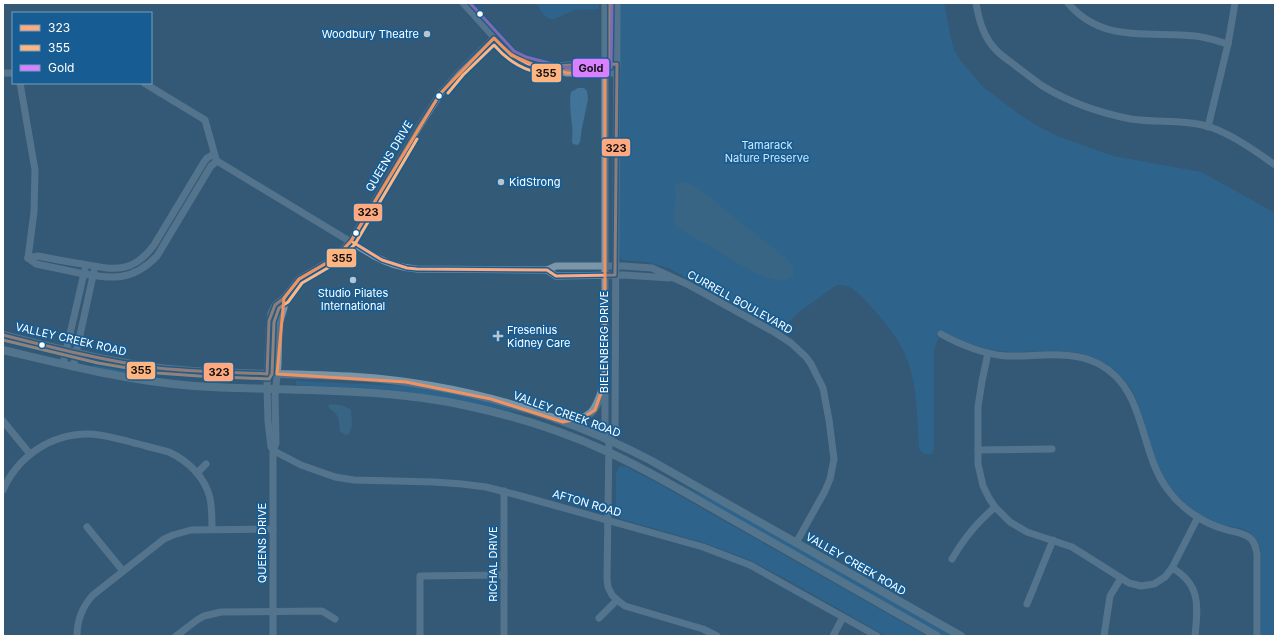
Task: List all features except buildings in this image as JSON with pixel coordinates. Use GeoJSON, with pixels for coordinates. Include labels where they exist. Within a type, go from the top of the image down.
{"type":"FeatureCollection","features":[{"type":"Feature","properties":{"kind":"main road","name":"VALLEY CREEK ROAD"},"geometry":{"type":"LineString","coordinates":[[3,335],[66,351],[159,368],[208,372],[356,377],[430,386],[503,402],[563,422],[609,440],[656,463],[961,636]]}},
{"type":"Feature","properties":{"kind":"main road","name":"VALLEY CREEK ROAD"},"geometry":{"type":"LineString","coordinates":[[3,350],[73,367],[128,378],[171,384],[382,393],[419,397],[456,403],[540,425],[608,452],[663,480],[937,636]]}},
{"type":"Feature","properties":{"kind":"main road"},"geometry":{"type":"LineString","coordinates":[[563,422],[578,420],[589,415],[594,410],[605,382]]}},
{"type":"Feature","properties":{"kind":"street"},"geometry":{"type":"LineString","coordinates":[[463,3],[494,38],[508,52],[519,60],[534,66],[567,73],[616,73]]}},
{"type":"Feature","properties":{"kind":"street","name":"BIELENBERG DRIVE"},"geometry":{"type":"LineString","coordinates":[[605,3],[605,427],[609,440],[607,579],[609,590],[617,600]]}},
{"type":"Feature","properties":{"kind":"street","name":"BIELENBERG DRIVE"},"geometry":{"type":"LineString","coordinates":[[609,440],[615,430],[617,3]]}},
{"type":"Feature","properties":{"kind":"street"},"geometry":{"type":"LineString","coordinates":[[976,3],[978,17],[983,30],[998,52],[1040,84],[1058,94],[1092,109],[1130,118],[1191,123],[1224,132],[1275,164]]}},
{"type":"Feature","properties":{"kind":"street"},"geometry":{"type":"LineString","coordinates":[[1068,3],[1082,16],[1111,30],[1138,35],[1196,36],[1228,44]]}},
{"type":"Feature","properties":{"kind":"street"},"geometry":{"type":"LineString","coordinates":[[1208,127],[1228,44],[1235,3]]}},
{"type":"Feature","properties":{"kind":"street","name":"QUEENS DRIVE"},"geometry":{"type":"LineString","coordinates":[[274,636],[273,450],[276,443],[271,388],[267,374],[271,313],[275,305],[284,298],[299,279],[335,258],[350,242],[440,94],[459,72],[494,38]]}},
{"type":"Feature","properties":{"kind":"street"},"geometry":{"type":"LineString","coordinates":[[547,68],[567,65],[616,64]]}},
{"type":"Feature","properties":{"kind":"street"},"geometry":{"type":"LineString","coordinates":[[20,84],[34,170],[34,212],[28,258]]}},
{"type":"Feature","properties":{"kind":"street"},"geometry":{"type":"LineString","coordinates":[[28,258],[36,264],[84,274],[120,277],[132,274],[150,264],[161,250],[216,158],[205,120],[146,84]]}},
{"type":"Feature","properties":{"kind":"street"},"geometry":{"type":"LineString","coordinates":[[28,258],[38,256],[107,269],[119,269],[134,264],[144,257],[154,245],[207,158],[216,158]]}},
{"type":"Feature","properties":{"kind":"street","name":"CURRELL BOULEVARD"},"geometry":{"type":"LineString","coordinates":[[216,158],[350,242],[383,261],[403,268],[547,270],[556,266],[615,266],[652,268],[713,299],[774,332],[791,343],[806,357],[819,380],[826,400],[834,459],[833,470],[825,491],[796,542]]}},
{"type":"Feature","properties":{"kind":"street"},"geometry":{"type":"LineString","coordinates":[[63,364],[86,265]]}},
{"type":"Feature","properties":{"kind":"street"},"geometry":{"type":"LineString","coordinates":[[73,367],[95,267]]}},
{"type":"Feature","properties":{"kind":"street","name":"CURRELL BOULEVARD"},"geometry":{"type":"LineString","coordinates":[[547,270],[556,276],[616,276],[674,279]]}},
{"type":"Feature","properties":{"kind":"street","name":"QUEENS DRIVE"},"geometry":{"type":"LineString","coordinates":[[271,388],[277,374],[279,324],[284,308],[284,298]]}},
{"type":"Feature","properties":{"kind":"street"},"geometry":{"type":"LineString","coordinates":[[941,334],[962,345],[988,353],[1010,356],[1063,355],[1080,357],[1097,363],[1112,372],[1124,385],[1133,401],[1152,463],[1162,483],[1175,498],[1198,517],[1214,526],[1246,535],[1251,538],[1254,543],[1256,549],[1257,636]]}},
{"type":"Feature","properties":{"kind":"street"},"geometry":{"type":"LineString","coordinates":[[988,353],[978,407],[978,450],[980,475],[983,486],[995,507],[1010,522],[1035,535],[1053,540],[1080,551],[1121,578],[1135,585],[1148,586],[1160,581],[1172,568],[1198,517]]}},
{"type":"Feature","properties":{"kind":"street"},"geometry":{"type":"LineString","coordinates":[[3,421],[30,454]]}},
{"type":"Feature","properties":{"kind":"street"},"geometry":{"type":"LineString","coordinates":[[3,490],[6,482],[14,470],[38,448],[59,438],[77,435],[98,435],[169,452],[185,462],[197,473],[210,497],[212,508],[212,530]]}},
{"type":"Feature","properties":{"kind":"street"},"geometry":{"type":"LineString","coordinates":[[978,450],[1052,449]]}},
{"type":"Feature","properties":{"kind":"street","name":"AFTON ROAD"},"geometry":{"type":"LineString","coordinates":[[273,450],[312,470],[346,479],[462,484],[504,491],[703,547],[750,565],[877,636]]}},
{"type":"Feature","properties":{"kind":"street"},"geometry":{"type":"LineString","coordinates":[[197,473],[206,464]]}},
{"type":"Feature","properties":{"kind":"street","name":"RICHAL DRIVE"},"geometry":{"type":"LineString","coordinates":[[504,491],[504,636]]}},
{"type":"Feature","properties":{"kind":"street"},"geometry":{"type":"LineString","coordinates":[[952,559],[969,532],[995,507]]}},
{"type":"Feature","properties":{"kind":"street"},"geometry":{"type":"LineString","coordinates":[[87,527],[122,571]]}},
{"type":"Feature","properties":{"kind":"street"},"geometry":{"type":"LineString","coordinates":[[77,636],[79,616],[86,602],[156,544],[173,535],[191,530],[273,530]]}},
{"type":"Feature","properties":{"kind":"street"},"geometry":{"type":"LineString","coordinates":[[1027,604],[1053,540]]}},
{"type":"Feature","properties":{"kind":"street"},"geometry":{"type":"LineString","coordinates":[[1172,568],[1186,578],[1195,592],[1198,608],[1196,636]]}},
{"type":"Feature","properties":{"kind":"street"},"geometry":{"type":"LineString","coordinates":[[420,636],[420,576],[504,575]]}},
{"type":"Feature","properties":{"kind":"street"},"geometry":{"type":"LineString","coordinates":[[1104,636],[1110,596],[1121,578]]}},
{"type":"Feature","properties":{"kind":"street"},"geometry":{"type":"LineString","coordinates":[[599,618],[617,600],[625,606],[703,629],[717,636]]}},
{"type":"Feature","properties":{"kind":"street"},"geometry":{"type":"LineString","coordinates":[[176,636],[190,624],[204,616],[221,612],[322,611],[335,619]]}},
{"type":"Feature","properties":{"kind":"street"},"geometry":{"type":"LineString","coordinates":[[833,636],[843,617]]}},
{"type":"Feature","properties":{"kind":"highlighted area"},"geometry":{"type":"Polygon","coordinates":[[[494,38],[511,55],[534,65],[567,73],[605,73],[605,382],[595,410],[583,418],[563,422],[491,399],[406,382],[277,374],[284,298],[299,279],[335,258],[351,241],[440,94],[494,38]]]}},
{"type":"Feature","properties":{"kind":"green space"},"geometry":{"type":"Polygon","coordinates":[[[536,3],[599,3],[599,9],[574,10],[551,19],[544,14],[536,3]]]}},
{"type":"Feature","properties":{"kind":"green space","name":"Tamarack Nature Preserve"},"geometry":{"type":"Polygon","coordinates":[[[620,3],[944,3],[952,44],[960,60],[983,87],[1020,115],[1057,136],[1113,156],[1201,172],[1275,213],[1275,636],[1261,636],[1261,552],[1260,546],[1254,536],[1246,530],[1223,525],[1200,514],[1175,493],[1160,469],[1153,452],[1136,398],[1127,383],[1114,369],[1095,358],[1076,352],[1066,351],[1014,352],[995,350],[967,342],[940,329],[936,336],[939,338],[935,346],[934,353],[934,448],[932,454],[926,454],[921,451],[919,447],[917,405],[913,378],[904,352],[897,339],[882,319],[866,301],[848,286],[835,286],[799,312],[780,330],[669,268],[648,262],[621,259],[619,254],[620,3]]]}},
{"type":"Feature","properties":{"kind":"green space"},"geometry":{"type":"Polygon","coordinates":[[[94,361],[199,375],[199,377],[159,376],[106,370],[93,368],[94,361]]]}},
{"type":"Feature","properties":{"kind":"green space"},"geometry":{"type":"Polygon","coordinates":[[[296,381],[404,386],[441,391],[475,398],[526,413],[421,394],[351,387],[296,385],[296,381]]]}},
{"type":"Feature","properties":{"kind":"green space"},"geometry":{"type":"Polygon","coordinates":[[[620,466],[626,467],[657,483],[927,636],[886,636],[750,560],[705,543],[617,517],[616,473],[620,466]]]}},
{"type":"Feature","properties":{"kind":"green space"},"geometry":{"type":"Polygon","coordinates":[[[681,485],[724,505],[954,636],[945,636],[680,486],[681,485]]]}},
{"type":"Feature","properties":{"kind":"shaded area"},"geometry":{"type":"Polygon","coordinates":[[[578,88],[584,88],[587,91],[588,99],[580,142],[578,145],[573,144],[572,142],[570,100],[571,92],[578,88]]]}},
{"type":"Feature","properties":{"kind":"shaded area"},"geometry":{"type":"Polygon","coordinates":[[[675,184],[690,184],[697,187],[787,259],[793,268],[793,276],[785,279],[775,279],[752,271],[677,227],[674,220],[676,198],[675,184]]]}},
{"type":"Feature","properties":{"kind":"shaded area"},"geometry":{"type":"Polygon","coordinates":[[[330,404],[344,406],[351,410],[352,425],[349,434],[346,435],[340,432],[338,418],[328,407],[330,404]]]}},
{"type":"Feature","properties":{"kind":"transit line","name":"Gold"},"geometry":{"type":"LineString","coordinates":[[470,3],[514,51],[526,57],[568,68],[611,68],[612,3]]}},
{"type":"Feature","properties":{"kind":"transit line","name":"355"},"geometry":{"type":"LineString","coordinates":[[448,93],[463,75],[494,45],[511,61],[525,69],[540,73],[570,70],[607,69],[610,65],[610,3]]}},
{"type":"Feature","properties":{"kind":"transit line","name":"323"},"geometry":{"type":"LineString","coordinates":[[494,38],[517,58],[538,67],[552,68],[568,65],[617,64],[615,275],[556,276],[547,270],[407,268],[382,260],[351,241],[440,94],[459,72],[494,38]]}},
{"type":"Feature","properties":{"kind":"transit line","name":"355"},"geometry":{"type":"LineString","coordinates":[[3,340],[98,363],[157,373],[269,379],[272,374],[274,322],[279,308],[288,302],[302,283],[338,262],[355,244],[417,139]]}},
{"type":"Feature","properties":{"kind":"transit line","name":"323"},"geometry":{"type":"LineString","coordinates":[[3,335],[80,354],[158,368],[267,374],[269,321],[275,305],[284,298],[299,279],[335,258],[351,241]]}},
{"type":"Feature","properties":{"kind":"place","name":"Woodbury Theatre"},"geometry":{"type":"Point","coordinates":[427,34]}},
{"type":"Feature","properties":{"kind":"place","name":"KidStrong"},"geometry":{"type":"Point","coordinates":[501,182]}},
{"type":"Feature","properties":{"kind":"place","name":"Studio Pilates International"},"geometry":{"type":"Point","coordinates":[353,280]}},
{"type":"Feature","properties":{"kind":"place","name":"Fresenius Kidney Care"},"geometry":{"type":"Point","coordinates":[498,336]}}]}
